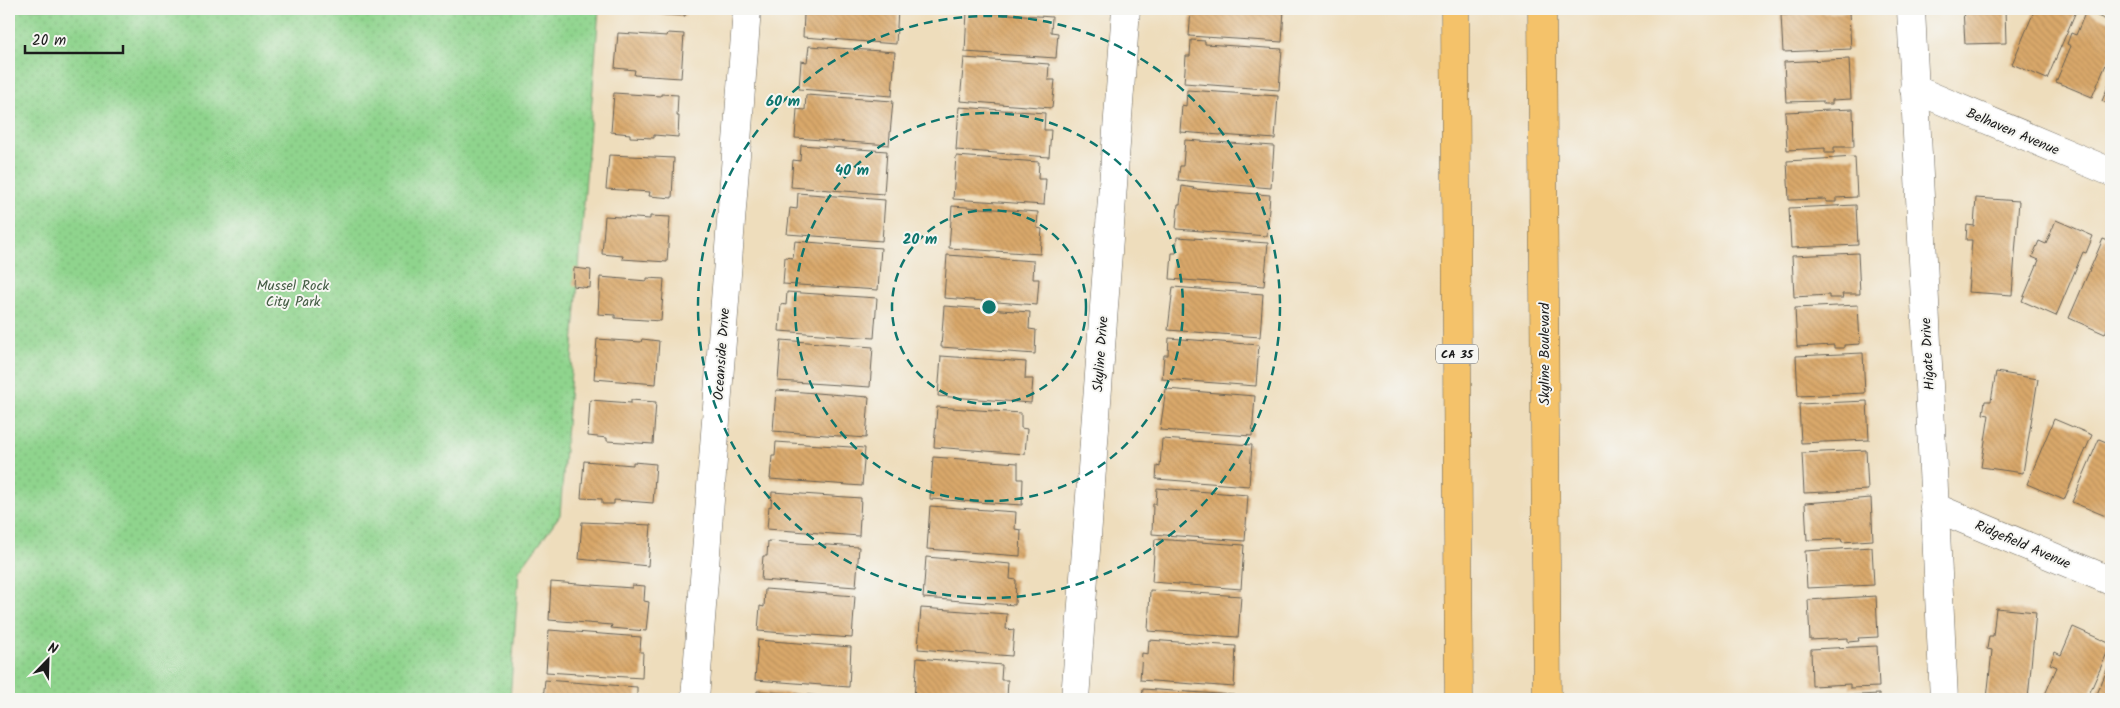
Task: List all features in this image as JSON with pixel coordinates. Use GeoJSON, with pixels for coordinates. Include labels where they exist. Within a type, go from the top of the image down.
{"type":"FeatureCollection","features":[{"type":"Feature","properties":{"kind":"main road","name":"CA 35"},"geometry":{"type":"LineString","coordinates":[[1455,9],[1459,699]]}},
{"type":"Feature","properties":{"kind":"main road","name":"Skyline Boulevard"},"geometry":{"type":"LineString","coordinates":[[1542,9],[1547,699]]}},
{"type":"Feature","properties":{"kind":"street","name":"Oceanside Drive"},"geometry":{"type":"LineString","coordinates":[[695,699],[747,9]]}},
{"type":"Feature","properties":{"kind":"street","name":"Skyline Drive"},"geometry":{"type":"LineString","coordinates":[[1075,699],[1126,9]]}},
{"type":"Feature","properties":{"kind":"street","name":"Higate Drive"},"geometry":{"type":"LineString","coordinates":[[1911,9],[1944,699]]}},
{"type":"Feature","properties":{"kind":"street","name":"Belhaven Avenue"},"geometry":{"type":"LineString","coordinates":[[1914,89],[2111,172]]}},
{"type":"Feature","properties":{"kind":"street","name":"Ridgefield Avenue"},"geometry":{"type":"LineString","coordinates":[[1934,507],[2111,581]]}},
{"type":"Feature","properties":{"kind":"green space","name":"Mussel Rock City Park"},"geometry":{"type":"Polygon","coordinates":[[[9,9],[599,9],[560,515],[519,571],[510,699],[9,699],[9,9]]]}},
{"type":"Feature","properties":{"kind":"building"},"geometry":{"type":"Polygon","coordinates":[[[639,9],[686,9],[685,16],[638,13],[639,9]]]}},
{"type":"Feature","properties":{"kind":"building"},"geometry":{"type":"Polygon","coordinates":[[[810,9],[898,9],[896,44],[803,37],[804,14],[810,14],[810,9]]]}},
{"type":"Feature","properties":{"kind":"building"},"geometry":{"type":"Polygon","coordinates":[[[1191,9],[1284,9],[1282,42],[1189,36],[1191,9]]]}},
{"type":"Feature","properties":{"kind":"building"},"geometry":{"type":"Polygon","coordinates":[[[1963,9],[2005,9],[2006,43],[1965,44],[1963,9]]]}},
{"type":"Feature","properties":{"kind":"building"},"geometry":{"type":"Polygon","coordinates":[[[2035,9],[2077,9],[2047,79],[2012,64],[2035,9]]]}},
{"type":"Feature","properties":{"kind":"building"},"geometry":{"type":"Polygon","coordinates":[[[967,11],[1052,17],[1051,32],[1058,33],[1056,58],[965,52],[967,11]]]}},
{"type":"Feature","properties":{"kind":"building"},"geometry":{"type":"Polygon","coordinates":[[[2086,11],[2111,22],[2111,53],[2092,97],[2056,82],[2071,46],[2067,44],[2071,33],[2076,35],[2086,11]]]}},
{"type":"Feature","properties":{"kind":"building"},"geometry":{"type":"Polygon","coordinates":[[[1849,12],[1851,49],[1783,52],[1781,15],[1849,12]]]}},
{"type":"Feature","properties":{"kind":"building"},"geometry":{"type":"Polygon","coordinates":[[[618,33],[667,36],[668,33],[684,34],[681,78],[634,75],[635,70],[615,68],[618,33]]]}},
{"type":"Feature","properties":{"kind":"building"},"geometry":{"type":"Polygon","coordinates":[[[1191,40],[1205,41],[1205,44],[1282,49],[1279,90],[1184,83],[1186,56],[1190,56],[1191,40]]]}},
{"type":"Feature","properties":{"kind":"building"},"geometry":{"type":"Polygon","coordinates":[[[809,46],[895,52],[892,96],[799,89],[801,61],[807,62],[809,46]]]}},
{"type":"Feature","properties":{"kind":"building"},"geometry":{"type":"Polygon","coordinates":[[[964,58],[1049,64],[1048,80],[1055,80],[1052,108],[960,101],[964,58]]]}},
{"type":"Feature","properties":{"kind":"building"},"geometry":{"type":"Polygon","coordinates":[[[1849,59],[1851,99],[1832,100],[1832,104],[1823,104],[1823,101],[1786,102],[1784,62],[1849,59]]]}},
{"type":"Feature","properties":{"kind":"building"},"geometry":{"type":"Polygon","coordinates":[[[2111,79],[2111,105],[2102,101],[2111,79]]]}},
{"type":"Feature","properties":{"kind":"building"},"geometry":{"type":"Polygon","coordinates":[[[1187,90],[1278,96],[1275,139],[1180,132],[1182,105],[1186,106],[1187,90]]]}},
{"type":"Feature","properties":{"kind":"building"},"geometry":{"type":"Polygon","coordinates":[[[614,93],[661,96],[661,94],[678,95],[678,137],[654,135],[654,138],[630,137],[630,134],[611,132],[614,93]]]}},
{"type":"Feature","properties":{"kind":"building"},"geometry":{"type":"Polygon","coordinates":[[[806,95],[893,101],[889,145],[795,138],[797,109],[805,110],[806,95]]]}},
{"type":"Feature","properties":{"kind":"building"},"geometry":{"type":"Polygon","coordinates":[[[959,107],[1045,113],[1044,130],[1051,130],[1049,157],[956,150],[959,107]]]}},
{"type":"Feature","properties":{"kind":"building"},"geometry":{"type":"Polygon","coordinates":[[[1853,109],[1854,147],[1834,147],[1834,153],[1825,153],[1825,148],[1787,150],[1785,112],[1853,109]]]}},
{"type":"Feature","properties":{"kind":"building"},"geometry":{"type":"Polygon","coordinates":[[[1185,140],[1274,146],[1271,188],[1178,180],[1180,166],[1183,166],[1185,140]]]}},
{"type":"Feature","properties":{"kind":"building"},"geometry":{"type":"Polygon","coordinates":[[[801,145],[887,151],[884,194],[791,187],[793,160],[800,161],[801,145]]]}},
{"type":"Feature","properties":{"kind":"building"},"geometry":{"type":"Polygon","coordinates":[[[609,155],[674,158],[672,198],[649,196],[650,192],[606,189],[609,155]]]}},
{"type":"Feature","properties":{"kind":"building"},"geometry":{"type":"Polygon","coordinates":[[[956,156],[1039,162],[1038,179],[1046,179],[1044,205],[953,199],[956,156]]]}},
{"type":"Feature","properties":{"kind":"building"},"geometry":{"type":"Polygon","coordinates":[[[1855,157],[1857,197],[1836,198],[1836,202],[1826,202],[1826,199],[1789,200],[1787,161],[1855,157]]]}},
{"type":"Feature","properties":{"kind":"building"},"geometry":{"type":"Polygon","coordinates":[[[1182,186],[1193,189],[1270,195],[1267,236],[1176,229],[1182,186]]]}},
{"type":"Feature","properties":{"kind":"building"},"geometry":{"type":"Polygon","coordinates":[[[798,193],[885,200],[882,241],[787,234],[790,208],[797,209],[798,193]]]}},
{"type":"Feature","properties":{"kind":"building"},"geometry":{"type":"Polygon","coordinates":[[[1976,198],[2019,201],[2012,295],[1968,292],[1972,240],[1966,240],[1967,225],[1974,226],[1976,198]]]}},
{"type":"Feature","properties":{"kind":"building"},"geometry":{"type":"Polygon","coordinates":[[[1856,205],[1858,245],[1791,248],[1789,208],[1856,205]]]}},
{"type":"Feature","properties":{"kind":"building"},"geometry":{"type":"Polygon","coordinates":[[[952,206],[1038,212],[1037,228],[1042,229],[1040,254],[949,248],[952,206]]]}},
{"type":"Feature","properties":{"kind":"building"},"geometry":{"type":"Polygon","coordinates":[[[605,216],[650,219],[650,216],[670,217],[667,262],[622,259],[623,256],[602,254],[605,216]]]}},
{"type":"Feature","properties":{"kind":"building"},"geometry":{"type":"Polygon","coordinates":[[[2056,220],[2093,236],[2086,253],[2083,252],[2056,316],[2022,301],[2039,260],[2032,257],[2039,241],[2046,244],[2056,220]]]}},
{"type":"Feature","properties":{"kind":"building"},"geometry":{"type":"Polygon","coordinates":[[[1177,237],[1268,243],[1264,286],[1170,279],[1172,253],[1176,253],[1177,237]]]}},
{"type":"Feature","properties":{"kind":"building"},"geometry":{"type":"Polygon","coordinates":[[[2103,239],[2111,242],[2111,318],[2105,334],[2069,318],[2103,239]]]}},
{"type":"Feature","properties":{"kind":"building"},"geometry":{"type":"Polygon","coordinates":[[[795,241],[881,248],[878,290],[783,284],[785,257],[793,258],[795,241]]]}},
{"type":"Feature","properties":{"kind":"building"},"geometry":{"type":"Polygon","coordinates":[[[1858,253],[1860,294],[1842,294],[1843,298],[1829,298],[1829,295],[1794,297],[1792,256],[1858,253]]]}},
{"type":"Feature","properties":{"kind":"building"},"geometry":{"type":"Polygon","coordinates":[[[947,255],[1034,261],[1033,279],[1039,279],[1037,305],[944,298],[947,255]]]}},
{"type":"Feature","properties":{"kind":"building"},"geometry":{"type":"Polygon","coordinates":[[[574,268],[591,270],[590,288],[573,286],[574,268]]]}},
{"type":"Feature","properties":{"kind":"building"},"geometry":{"type":"Polygon","coordinates":[[[600,277],[647,281],[647,278],[664,279],[661,321],[615,318],[615,315],[598,314],[600,277]]]}},
{"type":"Feature","properties":{"kind":"building"},"geometry":{"type":"Polygon","coordinates":[[[1173,287],[1263,294],[1260,337],[1168,330],[1173,287]]]}},
{"type":"Feature","properties":{"kind":"building"},"geometry":{"type":"Polygon","coordinates":[[[787,292],[877,298],[874,338],[779,331],[781,304],[786,305],[787,292]]]}},
{"type":"Feature","properties":{"kind":"building"},"geometry":{"type":"Polygon","coordinates":[[[1858,305],[1860,344],[1844,345],[1844,348],[1834,348],[1834,345],[1797,347],[1795,308],[1858,305]]]}},
{"type":"Feature","properties":{"kind":"building"},"geometry":{"type":"Polygon","coordinates":[[[944,306],[1030,312],[1029,329],[1036,330],[1035,354],[941,347],[944,306]]]}},
{"type":"Feature","properties":{"kind":"building"},"geometry":{"type":"Polygon","coordinates":[[[1169,338],[1259,345],[1256,386],[1162,379],[1164,355],[1168,355],[1169,338]]]}},
{"type":"Feature","properties":{"kind":"building"},"geometry":{"type":"Polygon","coordinates":[[[597,339],[641,342],[642,339],[659,341],[656,384],[594,379],[597,339]]]}},
{"type":"Feature","properties":{"kind":"building"},"geometry":{"type":"Polygon","coordinates":[[[781,340],[873,347],[870,387],[778,381],[781,340]]]}},
{"type":"Feature","properties":{"kind":"building"},"geometry":{"type":"Polygon","coordinates":[[[1863,353],[1865,393],[1798,396],[1796,356],[1863,353]]]}},
{"type":"Feature","properties":{"kind":"building"},"geometry":{"type":"Polygon","coordinates":[[[941,356],[1026,362],[1025,379],[1033,379],[1031,403],[938,396],[941,356]]]}},
{"type":"Feature","properties":{"kind":"building"},"geometry":{"type":"Polygon","coordinates":[[[1996,372],[2038,379],[2023,473],[1981,467],[1989,415],[1983,414],[1985,401],[1991,401],[1996,372]]]}},
{"type":"Feature","properties":{"kind":"building"},"geometry":{"type":"Polygon","coordinates":[[[1166,389],[1255,396],[1252,436],[1160,430],[1166,389]]]}},
{"type":"Feature","properties":{"kind":"building"},"geometry":{"type":"Polygon","coordinates":[[[776,390],[869,397],[866,438],[773,431],[776,390]]]}},
{"type":"Feature","properties":{"kind":"building"},"geometry":{"type":"Polygon","coordinates":[[[590,400],[631,403],[631,400],[656,402],[653,444],[607,441],[607,438],[588,436],[590,400]]]}},
{"type":"Feature","properties":{"kind":"building"},"geometry":{"type":"Polygon","coordinates":[[[1867,401],[1869,440],[1801,443],[1799,404],[1867,401]]]}},
{"type":"Feature","properties":{"kind":"building"},"geometry":{"type":"Polygon","coordinates":[[[937,407],[1021,413],[1021,428],[1027,429],[1025,454],[934,447],[937,407]]]}},
{"type":"Feature","properties":{"kind":"building"},"geometry":{"type":"Polygon","coordinates":[[[2054,419],[2092,435],[2064,500],[2027,484],[2054,419]]]}},
{"type":"Feature","properties":{"kind":"building"},"geometry":{"type":"Polygon","coordinates":[[[1162,439],[1252,445],[1249,486],[1156,479],[1157,466],[1160,467],[1162,439]]]}},
{"type":"Feature","properties":{"kind":"building"},"geometry":{"type":"Polygon","coordinates":[[[2099,439],[2111,444],[2111,509],[2108,517],[2072,502],[2099,439]]]}},
{"type":"Feature","properties":{"kind":"building"},"geometry":{"type":"Polygon","coordinates":[[[776,442],[865,448],[862,486],[770,479],[772,456],[775,456],[776,442]]]}},
{"type":"Feature","properties":{"kind":"building"},"geometry":{"type":"Polygon","coordinates":[[[1866,450],[1868,490],[1804,493],[1802,453],[1866,450]]]}},
{"type":"Feature","properties":{"kind":"building"},"geometry":{"type":"Polygon","coordinates":[[[933,457],[1018,463],[1018,479],[1023,479],[1022,505],[930,499],[933,457]]]}},
{"type":"Feature","properties":{"kind":"building"},"geometry":{"type":"Polygon","coordinates":[[[584,461],[633,465],[633,462],[656,464],[653,503],[614,500],[614,504],[602,504],[602,499],[581,498],[584,461]]]}},
{"type":"Feature","properties":{"kind":"building"},"geometry":{"type":"Polygon","coordinates":[[[1157,488],[1248,495],[1245,541],[1152,534],[1153,504],[1156,504],[1157,488]]]}},
{"type":"Feature","properties":{"kind":"building"},"geometry":{"type":"Polygon","coordinates":[[[772,492],[861,498],[859,536],[767,529],[772,492]]]}},
{"type":"Feature","properties":{"kind":"building"},"geometry":{"type":"Polygon","coordinates":[[[1871,498],[1873,540],[1842,542],[1841,539],[1807,540],[1805,503],[1871,498]]]}},
{"type":"Feature","properties":{"kind":"building"},"geometry":{"type":"Polygon","coordinates":[[[930,506],[1016,512],[1015,529],[1021,530],[1020,556],[927,549],[930,506]]]}},
{"type":"Feature","properties":{"kind":"building"},"geometry":{"type":"Polygon","coordinates":[[[582,522],[651,525],[648,566],[579,559],[582,522]]]}},
{"type":"Feature","properties":{"kind":"building"},"geometry":{"type":"Polygon","coordinates":[[[1155,539],[1244,545],[1241,589],[1152,582],[1155,539]]]}},
{"type":"Feature","properties":{"kind":"building"},"geometry":{"type":"Polygon","coordinates":[[[768,541],[859,547],[856,587],[761,580],[763,556],[767,556],[768,541]]]}},
{"type":"Feature","properties":{"kind":"building"},"geometry":{"type":"Polygon","coordinates":[[[1872,547],[1874,585],[1807,588],[1805,551],[1872,547]]]}},
{"type":"Feature","properties":{"kind":"building"},"geometry":{"type":"Polygon","coordinates":[[[926,557],[1011,564],[1010,579],[1016,580],[1015,605],[923,598],[926,557]]]}},
{"type":"Feature","properties":{"kind":"building"},"geometry":{"type":"Polygon","coordinates":[[[551,582],[632,588],[632,585],[645,586],[644,601],[649,602],[646,631],[611,628],[612,625],[549,620],[551,582]]]}},
{"type":"Feature","properties":{"kind":"building"},"geometry":{"type":"Polygon","coordinates":[[[765,589],[855,596],[852,638],[758,631],[760,606],[764,607],[765,589]]]}},
{"type":"Feature","properties":{"kind":"building"},"geometry":{"type":"Polygon","coordinates":[[[1150,590],[1241,596],[1238,637],[1148,631],[1150,590]]]}},
{"type":"Feature","properties":{"kind":"building"},"geometry":{"type":"Polygon","coordinates":[[[1876,596],[1878,637],[1858,638],[1859,641],[1848,642],[1848,638],[1810,640],[1808,600],[1876,596]]]}},
{"type":"Feature","properties":{"kind":"building"},"geometry":{"type":"Polygon","coordinates":[[[921,608],[1007,614],[1006,629],[1014,630],[1012,656],[918,649],[921,608]]]}},
{"type":"Feature","properties":{"kind":"building"},"geometry":{"type":"Polygon","coordinates":[[[1996,608],[2036,612],[2028,699],[1987,699],[1992,650],[1987,649],[1989,636],[1993,636],[1996,608]]]}},
{"type":"Feature","properties":{"kind":"building"},"geometry":{"type":"Polygon","coordinates":[[[2073,627],[2111,644],[2087,699],[2043,699],[2057,667],[2050,664],[2055,652],[2061,655],[2073,627]]]}},
{"type":"Feature","properties":{"kind":"building"},"geometry":{"type":"Polygon","coordinates":[[[549,630],[641,637],[640,652],[643,652],[642,678],[546,672],[549,630]]]}},
{"type":"Feature","properties":{"kind":"building"},"geometry":{"type":"Polygon","coordinates":[[[758,640],[851,647],[849,687],[755,680],[758,640]]]}},
{"type":"Feature","properties":{"kind":"building"},"geometry":{"type":"Polygon","coordinates":[[[1149,640],[1236,646],[1234,687],[1140,680],[1142,653],[1148,654],[1149,640]]]}},
{"type":"Feature","properties":{"kind":"building"},"geometry":{"type":"Polygon","coordinates":[[[1877,646],[1879,687],[1850,688],[1850,684],[1812,686],[1811,649],[1877,646]]]}},
{"type":"Feature","properties":{"kind":"building"},"geometry":{"type":"Polygon","coordinates":[[[917,658],[1002,665],[1001,680],[1008,680],[1007,699],[914,699],[917,658]]]}},
{"type":"Feature","properties":{"kind":"building"},"geometry":{"type":"Polygon","coordinates":[[[2111,660],[2111,699],[2095,699],[2111,660]]]}},
{"type":"Feature","properties":{"kind":"building"},"geometry":{"type":"Polygon","coordinates":[[[545,680],[637,687],[637,699],[543,699],[545,680]]]}},
{"type":"Feature","properties":{"kind":"building"},"geometry":{"type":"Polygon","coordinates":[[[1143,689],[1234,695],[1233,699],[1142,699],[1143,689]]]}},
{"type":"Feature","properties":{"kind":"building"},"geometry":{"type":"Polygon","coordinates":[[[757,691],[849,698],[849,699],[757,699],[757,691]]]}},
{"type":"Feature","properties":{"kind":"building"},"geometry":{"type":"Polygon","coordinates":[[[1879,694],[1879,699],[1801,699],[1801,698],[1879,694]]]}}]}
